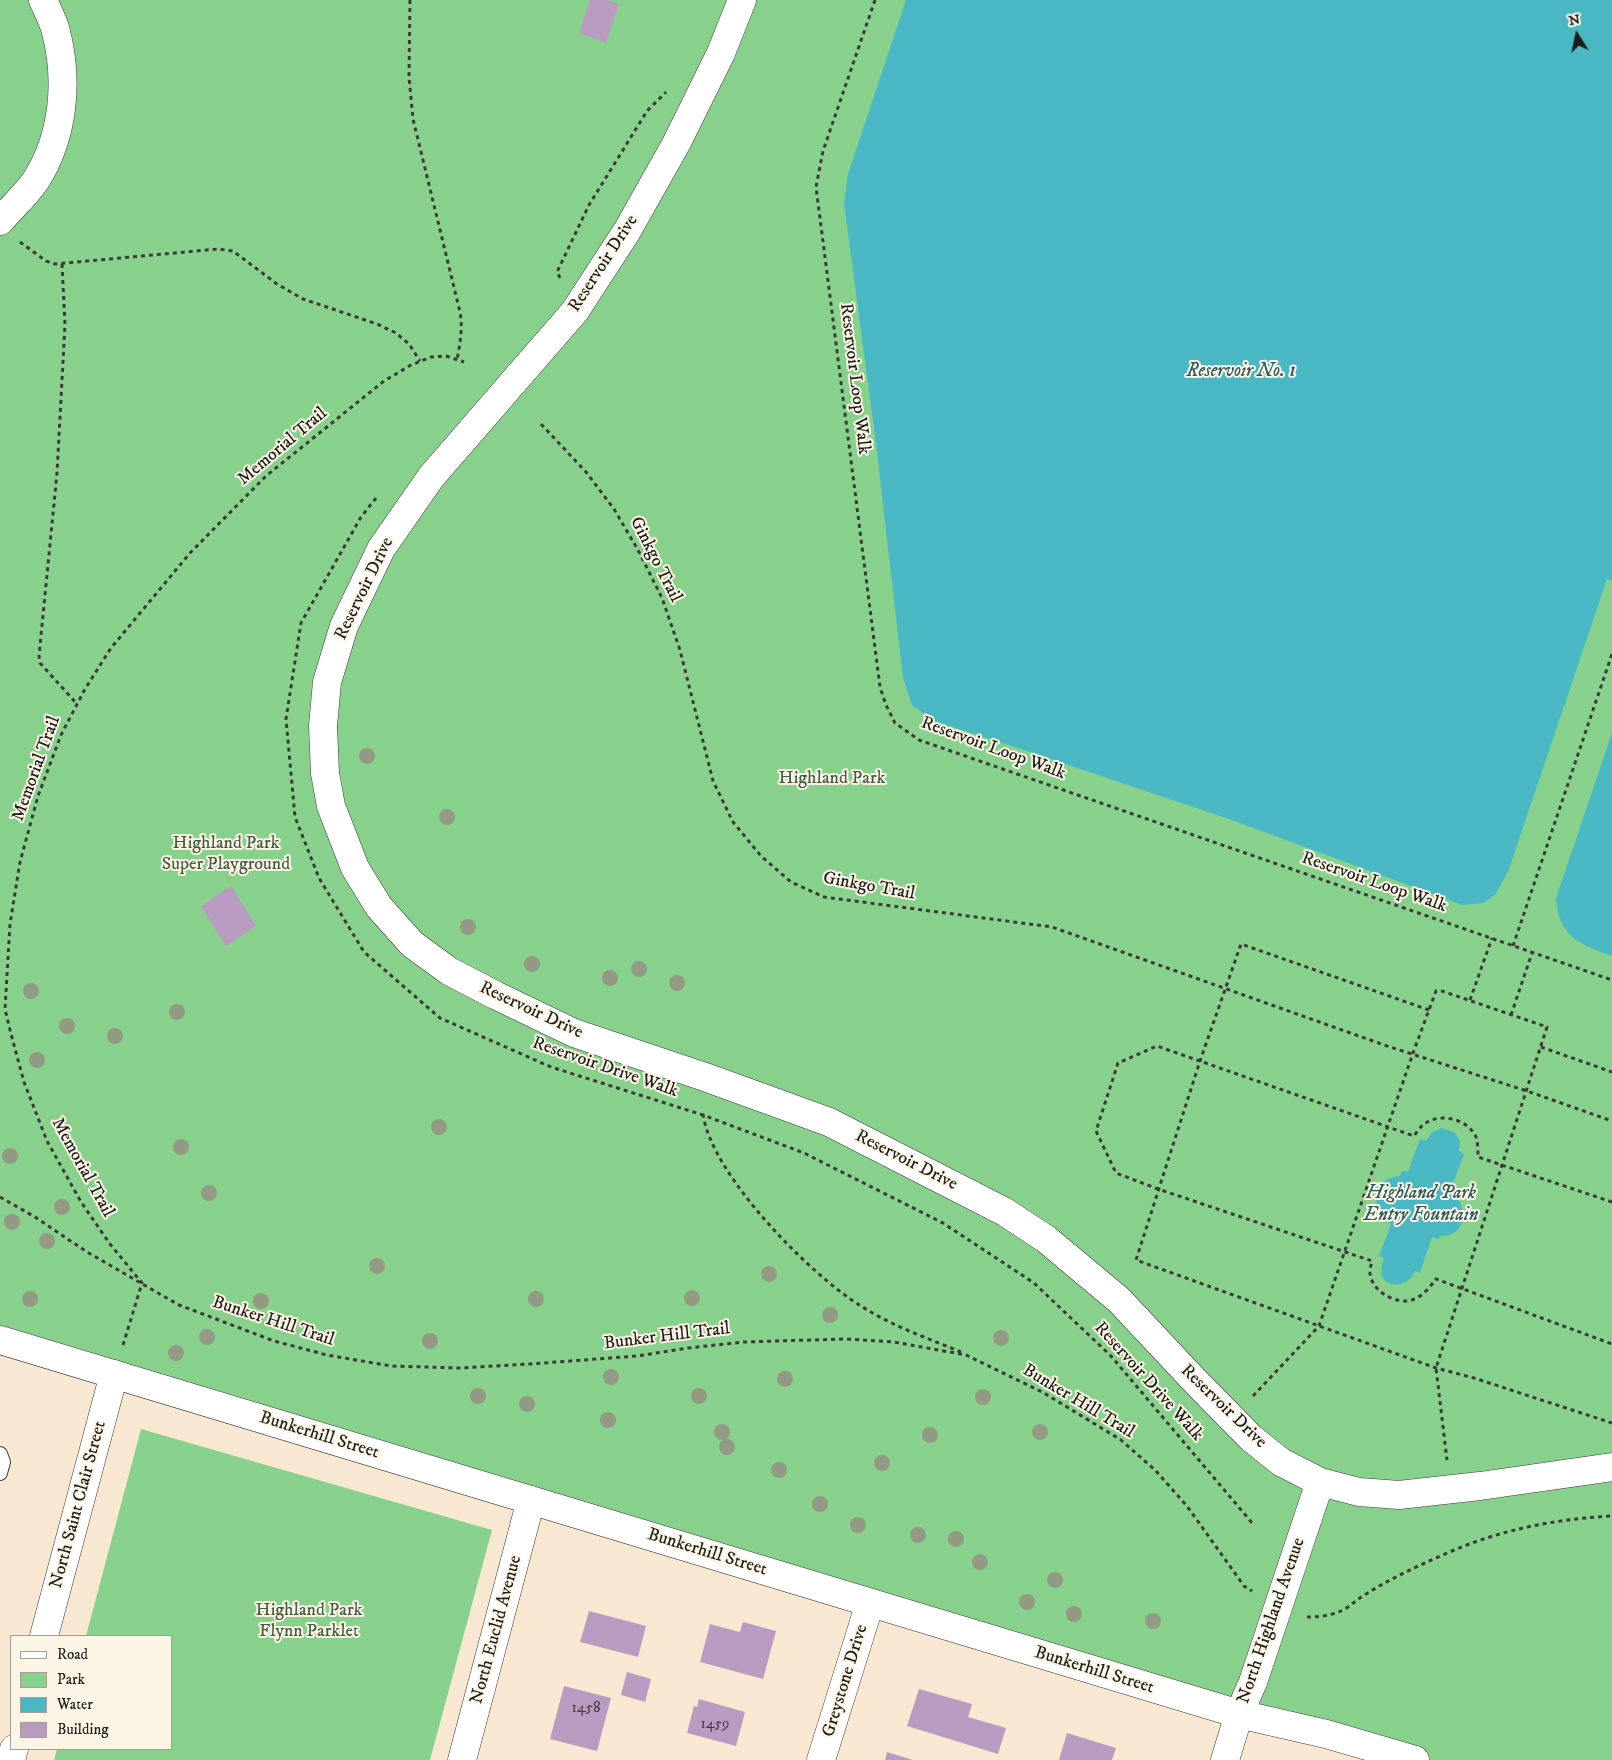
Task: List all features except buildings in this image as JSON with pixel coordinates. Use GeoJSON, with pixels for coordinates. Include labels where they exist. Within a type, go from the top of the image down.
{"type":"FeatureCollection","features":[{"type":"Feature","properties":{"kind":"street"},"geometry":{"type":"LineString","coordinates":[[7,229],[53,146],[61,111],[62,68],[55,28],[43,0]]}},
{"type":"Feature","properties":{"kind":"street","name":"Reservoir Drive"},"geometry":{"type":"LineString","coordinates":[[742,0],[721,53],[676,144],[627,231],[575,311],[431,477],[380,549],[344,626],[327,682],[323,726],[326,782],[331,806],[354,868],[379,907],[412,944],[449,971],[495,996],[574,1033],[705,1076],[829,1122],[1005,1212],[1046,1239],[1119,1300],[1251,1438],[1281,1462],[1320,1482],[1359,1492],[1398,1495],[1612,1468]]}},
{"type":"Feature","properties":{"kind":"street","name":"Bunkerhill Street"},"geometry":{"type":"LineString","coordinates":[[0,1340],[118,1362],[531,1500],[1239,1714],[1326,1734],[1415,1760]]}},
{"type":"Feature","properties":{"kind":"street","name":"North Saint Clair Street"},"geometry":{"type":"LineString","coordinates":[[44,1635],[118,1362]]}},
{"type":"Feature","properties":{"kind":"street","name":"North Highland Avenue"},"geometry":{"type":"LineString","coordinates":[[1225,1760],[1239,1714],[1253,1682],[1320,1482]]}},
{"type":"Feature","properties":{"kind":"street","name":"North Euclid Avenue"},"geometry":{"type":"LineString","coordinates":[[462,1760],[531,1500]]}},
{"type":"Feature","properties":{"kind":"street","name":"Greystone Drive"},"geometry":{"type":"LineString","coordinates":[[822,1760],[870,1603]]}},
{"type":"Feature","properties":{"kind":"lane"},"geometry":{"type":"LineString","coordinates":[[0,1454],[3,1462],[0,1473]]}},
{"type":"Feature","properties":{"kind":"path"},"geometry":{"type":"LineString","coordinates":[[410,0],[409,77],[413,119],[461,320],[462,336],[457,360]]}},
{"type":"Feature","properties":{"kind":"path","name":"Reservoir Loop Walk"},"geometry":{"type":"LineString","coordinates":[[876,0],[823,150],[819,163],[816,187],[880,687],[895,723],[919,740],[1612,980]]}},
{"type":"Feature","properties":{"kind":"path"},"geometry":{"type":"LineString","coordinates":[[575,311],[557,272],[589,204],[647,111],[671,86]]}},
{"type":"Feature","properties":{"kind":"path"},"geometry":{"type":"LineString","coordinates":[[7,229],[46,261],[55,264],[218,249],[233,251],[277,284],[303,299],[377,324],[396,333],[409,344],[420,361]]}},
{"type":"Feature","properties":{"kind":"path"},"geometry":{"type":"LineString","coordinates":[[62,264],[65,324],[58,463],[39,656],[40,663],[77,704]]}},
{"type":"Feature","properties":{"kind":"path","name":"Memorial Trail"},"geometry":{"type":"LineString","coordinates":[[142,1283],[110,1244],[81,1202],[47,1141],[24,1082],[5,1009],[10,924],[20,862],[38,796],[61,735],[85,689],[111,648],[190,553],[260,482],[384,381],[431,357],[446,356],[464,362]]}},
{"type":"Feature","properties":{"kind":"path","name":"Ginkgo Trail"},"geometry":{"type":"LineString","coordinates":[[541,424],[586,472],[614,509],[638,550],[662,598],[680,650],[713,781],[734,822],[761,856],[791,882],[824,897],[1052,927],[1612,1122]]}},
{"type":"Feature","properties":{"kind":"path","name":"Reservoir Drive Walk"},"geometry":{"type":"LineString","coordinates":[[379,495],[361,516],[301,623],[286,719],[295,817],[319,878],[364,952],[440,1018],[551,1067],[703,1115],[804,1153],[943,1223],[1034,1283],[1111,1356],[1253,1524]]}},
{"type":"Feature","properties":{"kind":"path"},"geometry":{"type":"LineString","coordinates":[[1513,946],[1612,654]]}},
{"type":"Feature","properties":{"kind":"path"},"geometry":{"type":"LineString","coordinates":[[1470,1000],[1492,938]]}},
{"type":"Feature","properties":{"kind":"path"},"geometry":{"type":"LineString","coordinates":[[1429,1010],[1241,944],[1200,1061],[1136,1260],[1436,1368],[1474,1378],[1612,1423]]}},
{"type":"Feature","properties":{"kind":"path"},"geometry":{"type":"LineString","coordinates":[[1511,1015],[1532,953]]}},
{"type":"Feature","properties":{"kind":"path"},"geometry":{"type":"LineString","coordinates":[[1231,1417],[1272,1377],[1319,1326],[1436,991],[1470,1000],[1547,1028],[1436,1368],[1450,1489]]}},
{"type":"Feature","properties":{"kind":"path"},"geometry":{"type":"LineString","coordinates":[[1612,1202],[1478,1157],[1477,1138],[1469,1127],[1455,1119],[1438,1119],[1424,1124],[1414,1136],[1157,1046],[1118,1064],[1096,1130],[1116,1173],[1372,1261],[1370,1274],[1376,1289],[1399,1301],[1413,1300],[1428,1290],[1436,1279],[1461,1290],[1612,1344]]}},
{"type":"Feature","properties":{"kind":"path"},"geometry":{"type":"LineString","coordinates":[[1541,1047],[1612,1072]]}},
{"type":"Feature","properties":{"kind":"path"},"geometry":{"type":"LineString","coordinates":[[705,1076],[701,1100],[704,1123],[712,1145],[751,1202],[783,1240],[819,1276],[868,1310],[909,1331],[966,1354]]}},
{"type":"Feature","properties":{"kind":"path","name":"Bunker Hill Trail"},"geometry":{"type":"LineString","coordinates":[[0,1197],[35,1217],[87,1252],[179,1306],[274,1341],[327,1355],[391,1366],[459,1368],[530,1364],[637,1356],[744,1342],[845,1338],[894,1342],[966,1354],[1044,1393],[1121,1440],[1155,1470],[1187,1506],[1244,1586],[1278,1609]]}},
{"type":"Feature","properties":{"kind":"path"},"geometry":{"type":"LineString","coordinates":[[118,1362],[142,1283]]}},
{"type":"Feature","properties":{"kind":"path"},"geometry":{"type":"LineString","coordinates":[[1278,1609],[1306,1616],[1320,1617],[1340,1612],[1366,1594],[1409,1570],[1454,1550],[1498,1534],[1554,1522],[1612,1516]]}},
{"type":"Feature","properties":{"kind":"green space","name":"Highland Park"},"geometry":{"type":"Polygon","coordinates":[[[0,0],[1612,0],[1612,1760],[1415,1760],[0,1340],[0,0]]]}},
{"type":"Feature","properties":{"kind":"green space","name":"Highland Park Flynn Parklet"},"geometry":{"type":"Polygon","coordinates":[[[141,1429],[492,1530],[430,1760],[54,1760],[57,1750],[172,1750],[172,1635],[86,1635],[141,1429]]]}},
{"type":"Feature","properties":{"kind":"water","name":"Reservoir No. 1"},"geometry":{"type":"Polygon","coordinates":[[[906,0],[1612,0],[1612,581],[1607,579],[1508,872],[1495,895],[1483,903],[1462,905],[1229,819],[934,721],[912,705],[903,678],[876,444],[844,203],[848,174],[906,0]]]}},
{"type":"Feature","properties":{"kind":"water"},"geometry":{"type":"Polygon","coordinates":[[[1612,733],[1612,956],[1581,943],[1566,930],[1561,922],[1556,898],[1612,733]]]}},
{"type":"Feature","properties":{"kind":"water","name":"Highland Park Entry Fountain"},"geometry":{"type":"Polygon","coordinates":[[[1442,1128],[1455,1133],[1460,1141],[1459,1151],[1464,1154],[1452,1186],[1457,1188],[1455,1195],[1462,1208],[1462,1222],[1455,1232],[1440,1236],[1439,1239],[1432,1237],[1420,1273],[1415,1271],[1412,1277],[1401,1284],[1390,1284],[1382,1277],[1381,1269],[1384,1258],[1379,1256],[1391,1224],[1386,1222],[1387,1218],[1381,1212],[1376,1199],[1377,1192],[1385,1181],[1400,1176],[1402,1171],[1408,1172],[1420,1139],[1426,1141],[1432,1132],[1442,1128]]]}},
{"type":"Feature","properties":{"kind":"park label","name":"Highland Park Super Playground"},"geometry":{"type":"Point","coordinates":[226,854]}}]}
